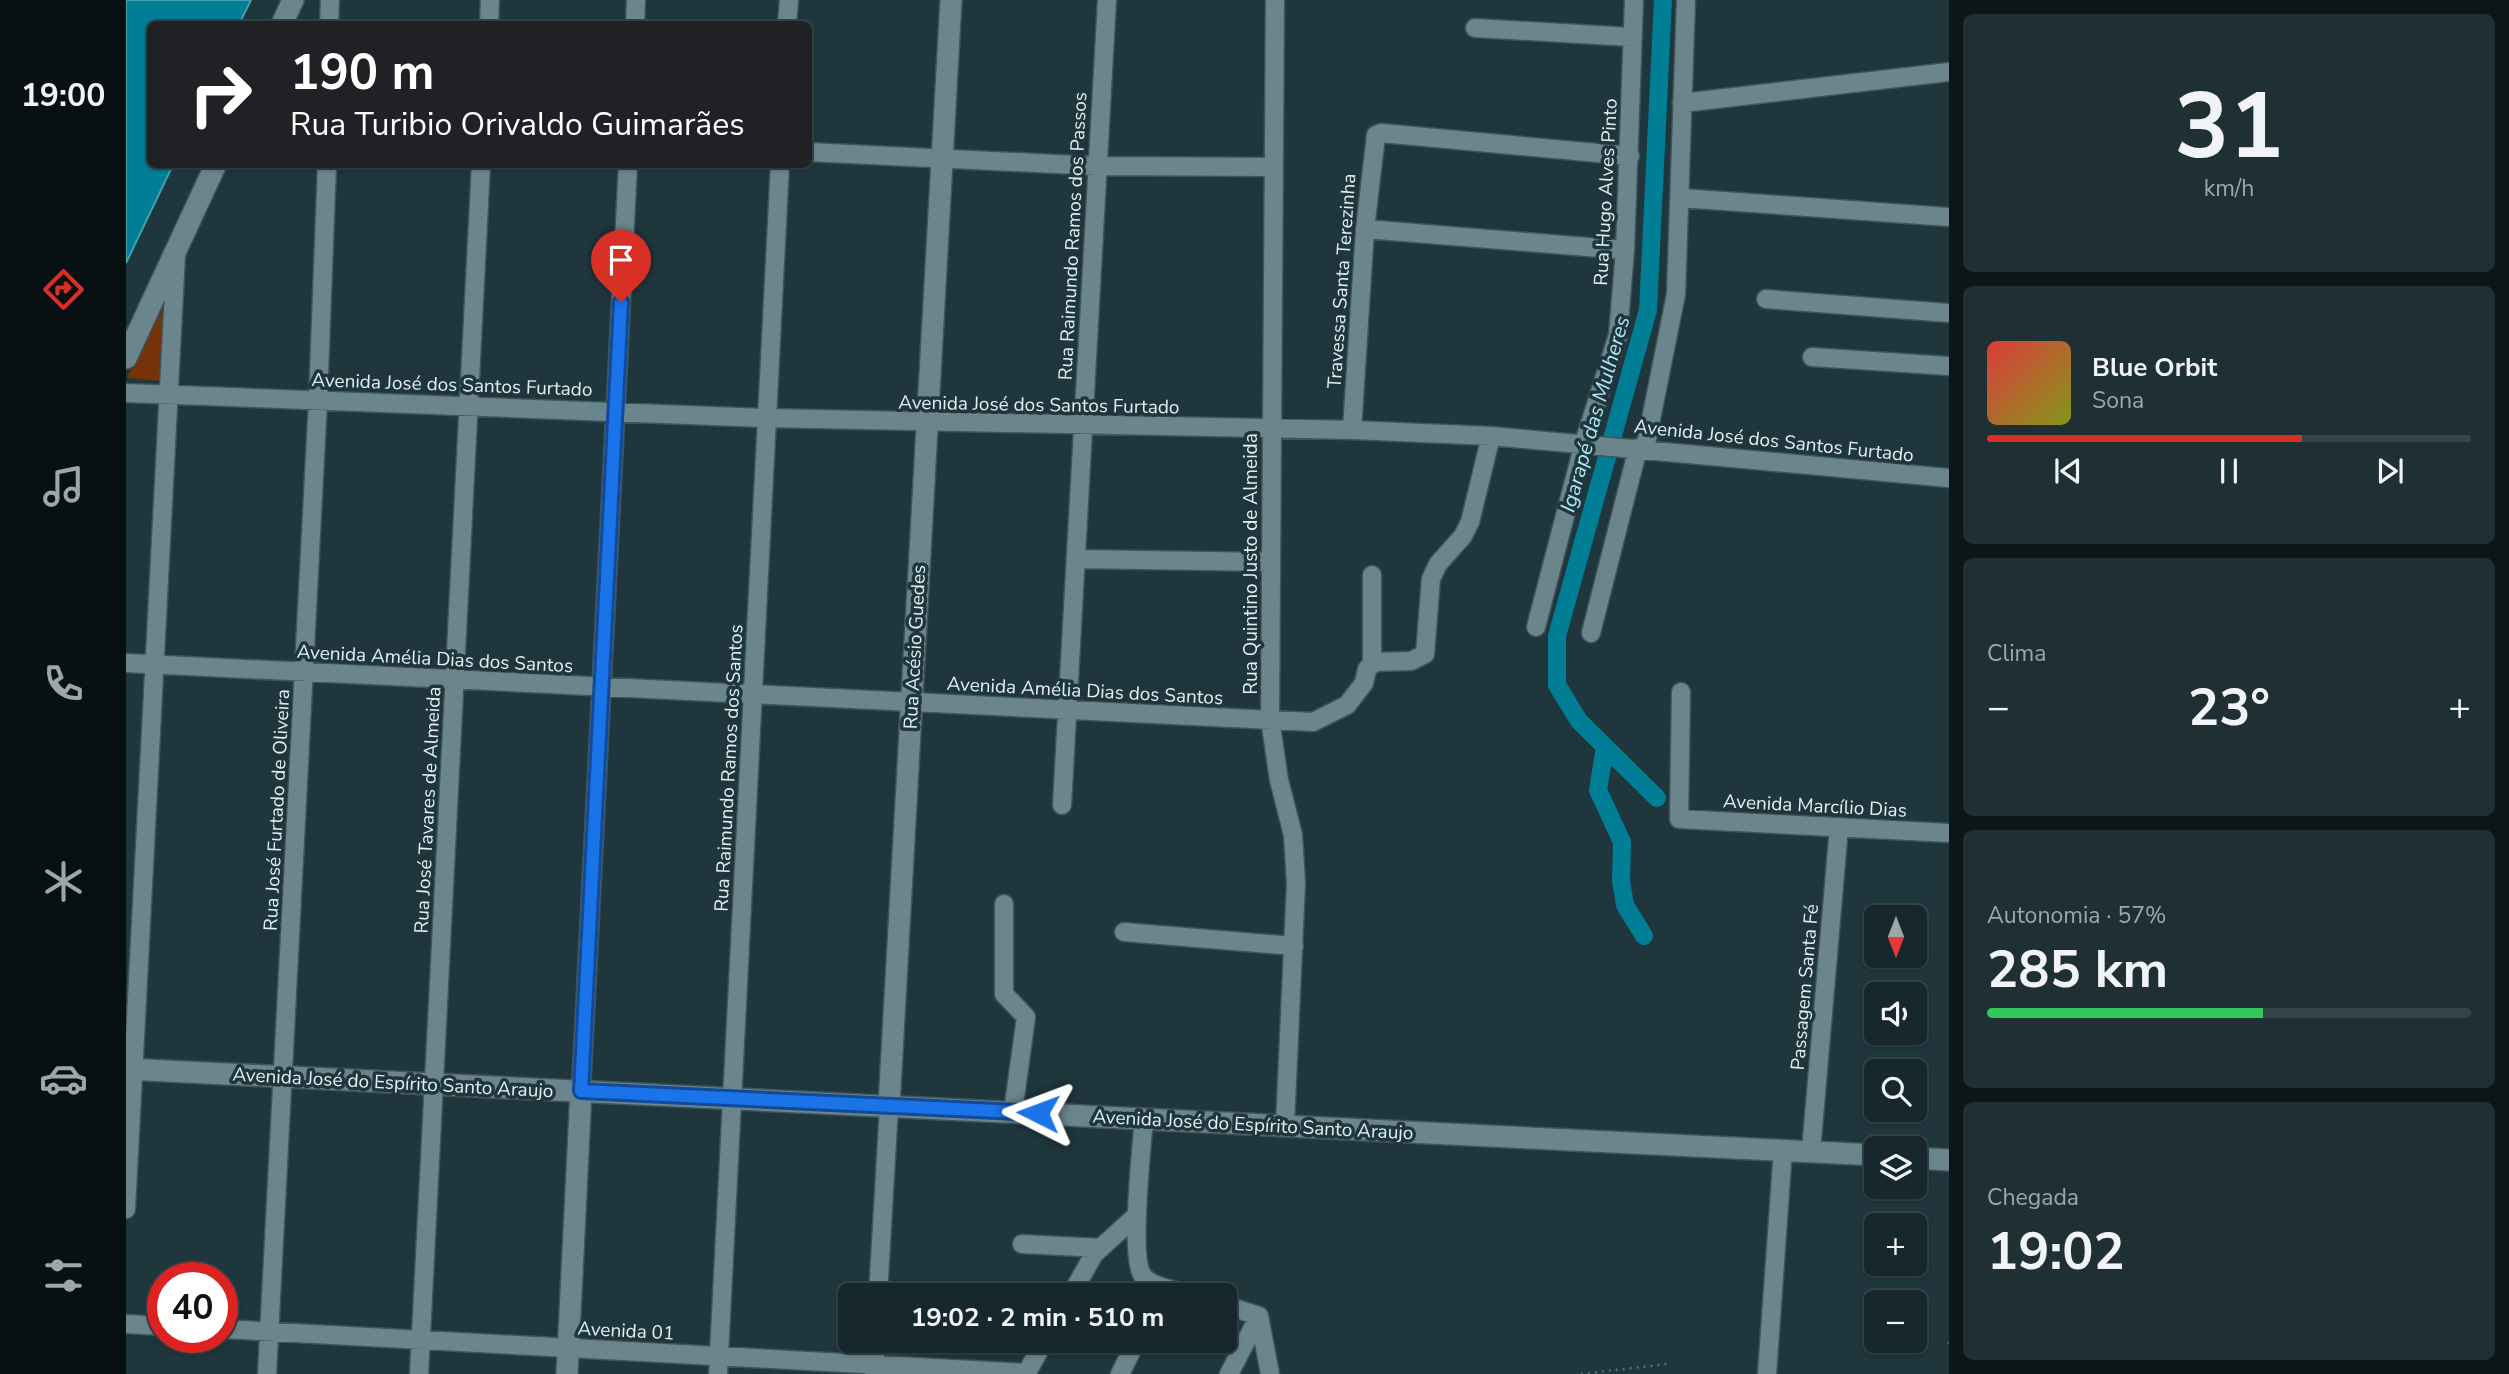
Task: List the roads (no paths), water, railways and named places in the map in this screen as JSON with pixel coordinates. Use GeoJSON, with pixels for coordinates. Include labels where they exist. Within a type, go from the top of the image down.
{"type":"FeatureCollection","features":[{"type":"Feature","properties":{"kind":"street"},"geometry":{"type":"LineString","coordinates":[[283,21],[293,0]]}},
{"type":"Feature","properties":{"kind":"street"},"geometry":{"type":"LineString","coordinates":[[329,21],[330,0]]}},
{"type":"Feature","properties":{"kind":"street"},"geometry":{"type":"LineString","coordinates":[[489,21],[490,0]]}},
{"type":"Feature","properties":{"kind":"street"},"geometry":{"type":"LineString","coordinates":[[635,21],[636,0]]}},
{"type":"Feature","properties":{"kind":"street"},"geometry":{"type":"LineString","coordinates":[[788,21],[789,0]]}},
{"type":"Feature","properties":{"kind":"street","name":"Rua Acésio Guedes"},"geometry":{"type":"LineString","coordinates":[[879,1283],[951,0]]}},
{"type":"Feature","properties":{"kind":"street","name":"Rua Raimundo Ramos dos Passos"},"geometry":{"type":"LineString","coordinates":[[1062,805],[1107,0]]}},
{"type":"Feature","properties":{"kind":"street","name":"Rua Quintino Justo de Almeida"},"geometry":{"type":"LineString","coordinates":[[1275,0],[1270,719],[1279,780],[1293,835],[1294,946],[1285,1125]]}},
{"type":"Feature","properties":{"kind":"street","name":"Rua Hugo Alves Pinto"},"geometry":{"type":"LineString","coordinates":[[1536,627],[1590,444],[1618,335],[1630,156],[1634,0]]}},
{"type":"Feature","properties":{"kind":"street"},"geometry":{"type":"LineString","coordinates":[[1591,633],[1676,294],[1686,0]]}},
{"type":"Feature","properties":{"kind":"street"},"geometry":{"type":"LineString","coordinates":[[1475,28],[1632,37]]}},
{"type":"Feature","properties":{"kind":"street"},"geometry":{"type":"LineString","coordinates":[[1682,103],[1949,72]]}},
{"type":"Feature","properties":{"kind":"street","name":"Travessa Santa Terezinha"},"geometry":{"type":"LineString","coordinates":[[1352,430],[1365,229],[1376,135],[1381,133],[1630,156]]}},
{"type":"Feature","properties":{"kind":"street"},"geometry":{"type":"LineString","coordinates":[[812,152],[1097,166],[1273,167]]}},
{"type":"Feature","properties":{"kind":"street"},"geometry":{"type":"LineString","coordinates":[[126,358],[214,168]]}},
{"type":"Feature","properties":{"kind":"street","name":"Rua José Furtado de Oliveira"},"geometry":{"type":"LineString","coordinates":[[267,1374],[318,400],[327,168]]}},
{"type":"Feature","properties":{"kind":"street","name":"Rua José Tavares de Almeida"},"geometry":{"type":"LineString","coordinates":[[419,1374],[481,168]]}},
{"type":"Feature","properties":{"kind":"street"},"geometry":{"type":"LineString","coordinates":[[567,1374],[628,168]]}},
{"type":"Feature","properties":{"kind":"street","name":"Rua Raimundo Ramos dos Santos"},"geometry":{"type":"LineString","coordinates":[[719,1365],[780,168]]}},
{"type":"Feature","properties":{"kind":"street"},"geometry":{"type":"LineString","coordinates":[[1681,198],[1949,217]]}},
{"type":"Feature","properties":{"kind":"street"},"geometry":{"type":"LineString","coordinates":[[1365,229],[1625,250]]}},
{"type":"Feature","properties":{"kind":"street"},"geometry":{"type":"LineString","coordinates":[[126,1209],[130,1069],[177,249]]}},
{"type":"Feature","properties":{"kind":"street"},"geometry":{"type":"LineString","coordinates":[[1766,299],[1949,313]]}},
{"type":"Feature","properties":{"kind":"street"},"geometry":{"type":"LineString","coordinates":[[1812,357],[1949,366]]}},
{"type":"Feature","properties":{"kind":"street","name":"Avenida José dos Santos Furtado"},"geometry":{"type":"LineString","coordinates":[[126,393],[767,418],[1271,431],[1352,430],[1491,436],[1949,478]]}},
{"type":"Feature","properties":{"kind":"street"},"geometry":{"type":"LineString","coordinates":[[1372,665],[1375,662],[1411,661],[1426,654],[1431,579],[1438,564],[1463,536],[1470,522],[1491,436]]}},
{"type":"Feature","properties":{"kind":"street"},"geometry":{"type":"LineString","coordinates":[[1076,559],[1271,562]]}},
{"type":"Feature","properties":{"kind":"street"},"geometry":{"type":"LineString","coordinates":[[1371,575],[1372,665]]}},
{"type":"Feature","properties":{"kind":"street","name":"Avenida Amélia Dias dos Santos"},"geometry":{"type":"LineString","coordinates":[[126,663],[601,689],[1313,722],[1347,705],[1364,683],[1367,669],[1372,665]]}},
{"type":"Feature","properties":{"kind":"street","name":"Avenida Marcílio Dias"},"geometry":{"type":"LineString","coordinates":[[1681,692],[1679,820],[1949,833]]}},
{"type":"Feature","properties":{"kind":"street","name":"Passagem Santa Fé"},"geometry":{"type":"LineString","coordinates":[[1811,1151],[1839,827]]}},
{"type":"Feature","properties":{"kind":"street"},"geometry":{"type":"LineString","coordinates":[[1004,904],[1004,994],[1026,1017],[1013,1112]]}},
{"type":"Feature","properties":{"kind":"street"},"geometry":{"type":"LineString","coordinates":[[1124,932],[1294,946]]}},
{"type":"Feature","properties":{"kind":"street","name":"Avenida José do Espírito Santo Araujo"},"geometry":{"type":"LineString","coordinates":[[130,1069],[1864,1154]]}},
{"type":"Feature","properties":{"kind":"street"},"geometry":{"type":"LineString","coordinates":[[1144,1118],[1137,1215],[1139,1269],[1152,1283]]}},
{"type":"Feature","properties":{"kind":"street"},"geometry":{"type":"LineString","coordinates":[[1767,1374],[1783,1149]]}},
{"type":"Feature","properties":{"kind":"street"},"geometry":{"type":"LineString","coordinates":[[1927,1159],[1949,1160]]}},
{"type":"Feature","properties":{"kind":"street"},"geometry":{"type":"LineString","coordinates":[[1079,1283],[1101,1248],[1137,1215]]}},
{"type":"Feature","properties":{"kind":"street"},"geometry":{"type":"LineString","coordinates":[[1022,1244],[1101,1248]]}},
{"type":"Feature","properties":{"kind":"street"},"geometry":{"type":"LineString","coordinates":[[1237,1309],[1259,1316]]}},
{"type":"Feature","properties":{"kind":"street"},"geometry":{"type":"LineString","coordinates":[[1229,1374],[1259,1316]]}},
{"type":"Feature","properties":{"kind":"street"},"geometry":{"type":"LineString","coordinates":[[1259,1316],[1270,1374]]}},
{"type":"Feature","properties":{"kind":"street"},"geometry":{"type":"LineString","coordinates":[[126,1324],[147,1325]]}},
{"type":"Feature","properties":{"kind":"street","name":"Avenida 01"},"geometry":{"type":"LineString","coordinates":[[238,1330],[568,1348],[719,1365],[1026,1373]]}},
{"type":"Feature","properties":{"kind":"street"},"geometry":{"type":"LineString","coordinates":[[1026,1373],[1038,1353]]}},
{"type":"Feature","properties":{"kind":"street"},"geometry":{"type":"LineString","coordinates":[[1120,1374],[1130,1353]]}},
{"type":"Feature","properties":{"kind":"water"},"geometry":{"type":"Polygon","coordinates":[[[126,0],[251,0],[240,21],[147,21],[147,168],[172,168],[126,263],[126,0]]]}},
{"type":"Feature","properties":{"kind":"waterway","name":"Igarapé das Mulheres"},"geometry":{"type":"LineString","coordinates":[[1657,798],[1579,721],[1557,685],[1557,636],[1648,310],[1663,0]]}},
{"type":"Feature","properties":{"kind":"waterway"},"geometry":{"type":"LineString","coordinates":[[1605,747],[1598,790],[1622,842],[1621,881],[1625,905],[1644,936]]}}]}
